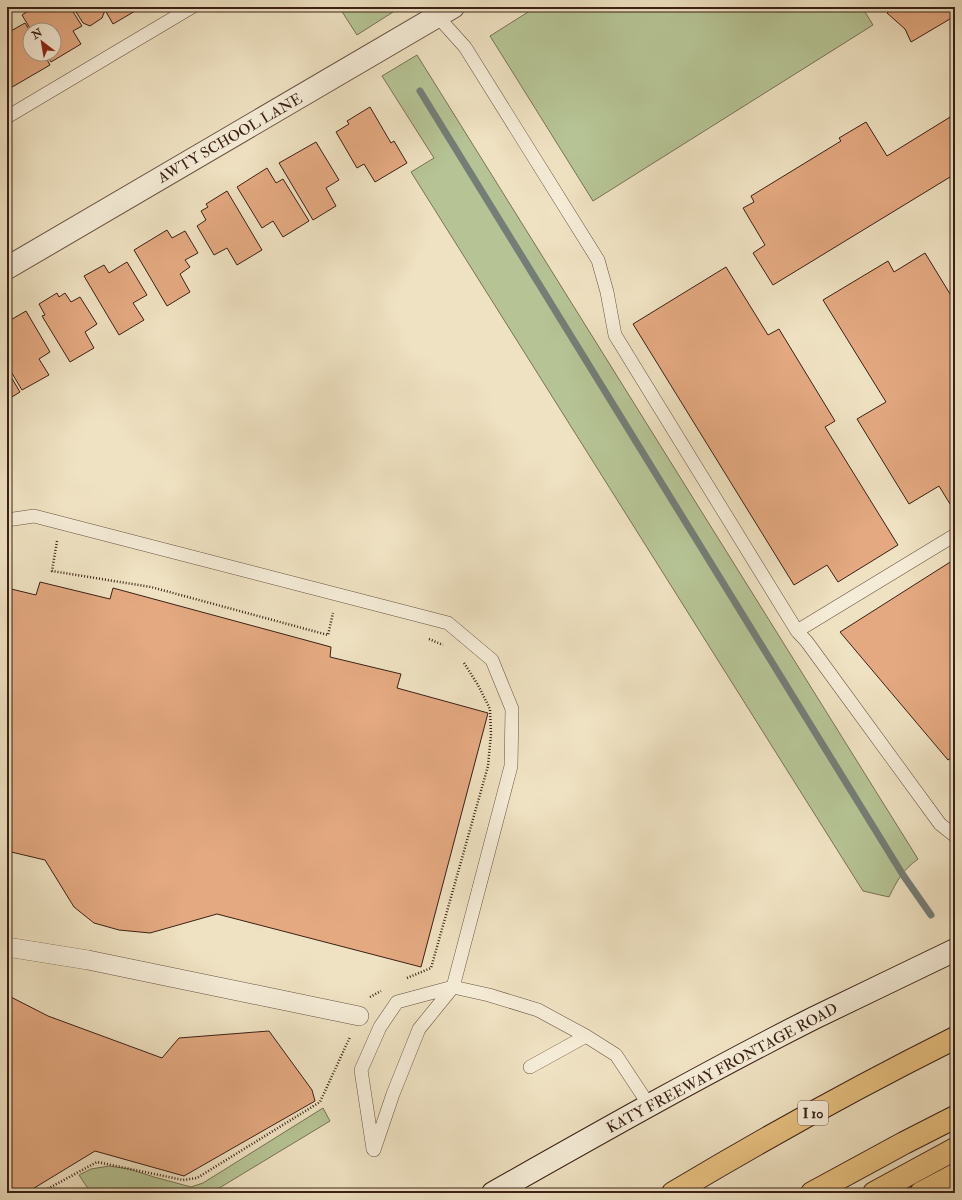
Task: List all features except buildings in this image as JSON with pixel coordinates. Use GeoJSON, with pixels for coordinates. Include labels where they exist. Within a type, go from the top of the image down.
{"type":"FeatureCollection","features":[{"type":"Feature","properties":{"kind":"highway","name":"I 10"},"geometry":{"type":"LineString","coordinates":[[673,1193],[895,1068],[955,1038]]}},
{"type":"Feature","properties":{"kind":"highway"},"geometry":{"type":"LineString","coordinates":[[812,1193],[904,1143],[955,1118]]}},
{"type":"Feature","properties":{"kind":"highway"},"geometry":{"type":"LineString","coordinates":[[874,1193],[955,1150]]}},
{"type":"Feature","properties":{"kind":"highway"},"geometry":{"type":"LineString","coordinates":[[922,1193],[955,1175]]}},
{"type":"Feature","properties":{"kind":"main road","name":"AWTY SCHOOL LANE"},"geometry":{"type":"LineString","coordinates":[[7,268],[446,12]]}},
{"type":"Feature","properties":{"kind":"main road","name":"KATY FREEWAY FRONTAGE ROAD"},"geometry":{"type":"LineString","coordinates":[[493,1193],[649,1105],[814,1018],[955,950]]}},
{"type":"Feature","properties":{"kind":"street"},"geometry":{"type":"LineString","coordinates":[[7,947],[88,960],[359,1016]]}},
{"type":"Feature","properties":{"kind":"lane"},"geometry":{"type":"LineString","coordinates":[[7,117],[192,7]]}},
{"type":"Feature","properties":{"kind":"lane"},"geometry":{"type":"LineString","coordinates":[[446,12],[465,47],[598,260],[607,292],[615,335],[797,632],[807,642],[940,824],[955,836]]}},
{"type":"Feature","properties":{"kind":"lane"},"geometry":{"type":"LineString","coordinates":[[7,520],[34,516],[448,623],[492,660],[512,709],[511,766],[453,987],[419,1029],[393,1094],[374,1150],[361,1070],[380,1027],[397,1002],[453,987],[490,995],[538,1010],[586,1036],[616,1055],[649,1105]]}},
{"type":"Feature","properties":{"kind":"lane"},"geometry":{"type":"LineString","coordinates":[[797,632],[955,535]]}},
{"type":"Feature","properties":{"kind":"lane"},"geometry":{"type":"LineString","coordinates":[[530,1067],[586,1036]]}},
{"type":"Feature","properties":{"kind":"path"},"geometry":{"type":"LineString","coordinates":[[52,539],[58,542],[52,571],[151,587],[328,635],[333,612],[341,614]]}},
{"type":"Feature","properties":{"kind":"path"},"geometry":{"type":"LineString","coordinates":[[422,637],[442,644],[447,648]]}},
{"type":"Feature","properties":{"kind":"path"},"geometry":{"type":"LineString","coordinates":[[403,980],[431,968],[488,766],[491,734],[490,710],[478,685],[462,659]]}},
{"type":"Feature","properties":{"kind":"path"},"geometry":{"type":"LineString","coordinates":[[40,1193],[97,1162],[183,1180],[197,1178],[320,1102],[359,1016],[371,996],[384,989]]}},
{"type":"Feature","properties":{"kind":"green space"},"geometry":{"type":"Polygon","coordinates":[[[339,7],[390,7],[393,12],[357,35],[339,7]]]}},
{"type":"Feature","properties":{"kind":"green space"},"geometry":{"type":"Polygon","coordinates":[[[536,7],[862,7],[873,25],[593,201],[490,36],[536,7]]]}},
{"type":"Feature","properties":{"kind":"green space"},"geometry":{"type":"Polygon","coordinates":[[[417,55],[918,859],[908,867],[901,876],[889,897],[863,891],[411,172],[434,158],[382,76],[417,55]]]}},
{"type":"Feature","properties":{"kind":"green space"},"geometry":{"type":"Polygon","coordinates":[[[323,1108],[330,1121],[211,1193],[91,1193],[79,1175],[91,1169],[109,1166],[129,1169],[191,1187],[203,1183],[323,1108]]]}},
{"type":"Feature","properties":{"kind":"waterway"},"geometry":{"type":"LineString","coordinates":[[420,91],[903,875],[931,915]]}}]}
